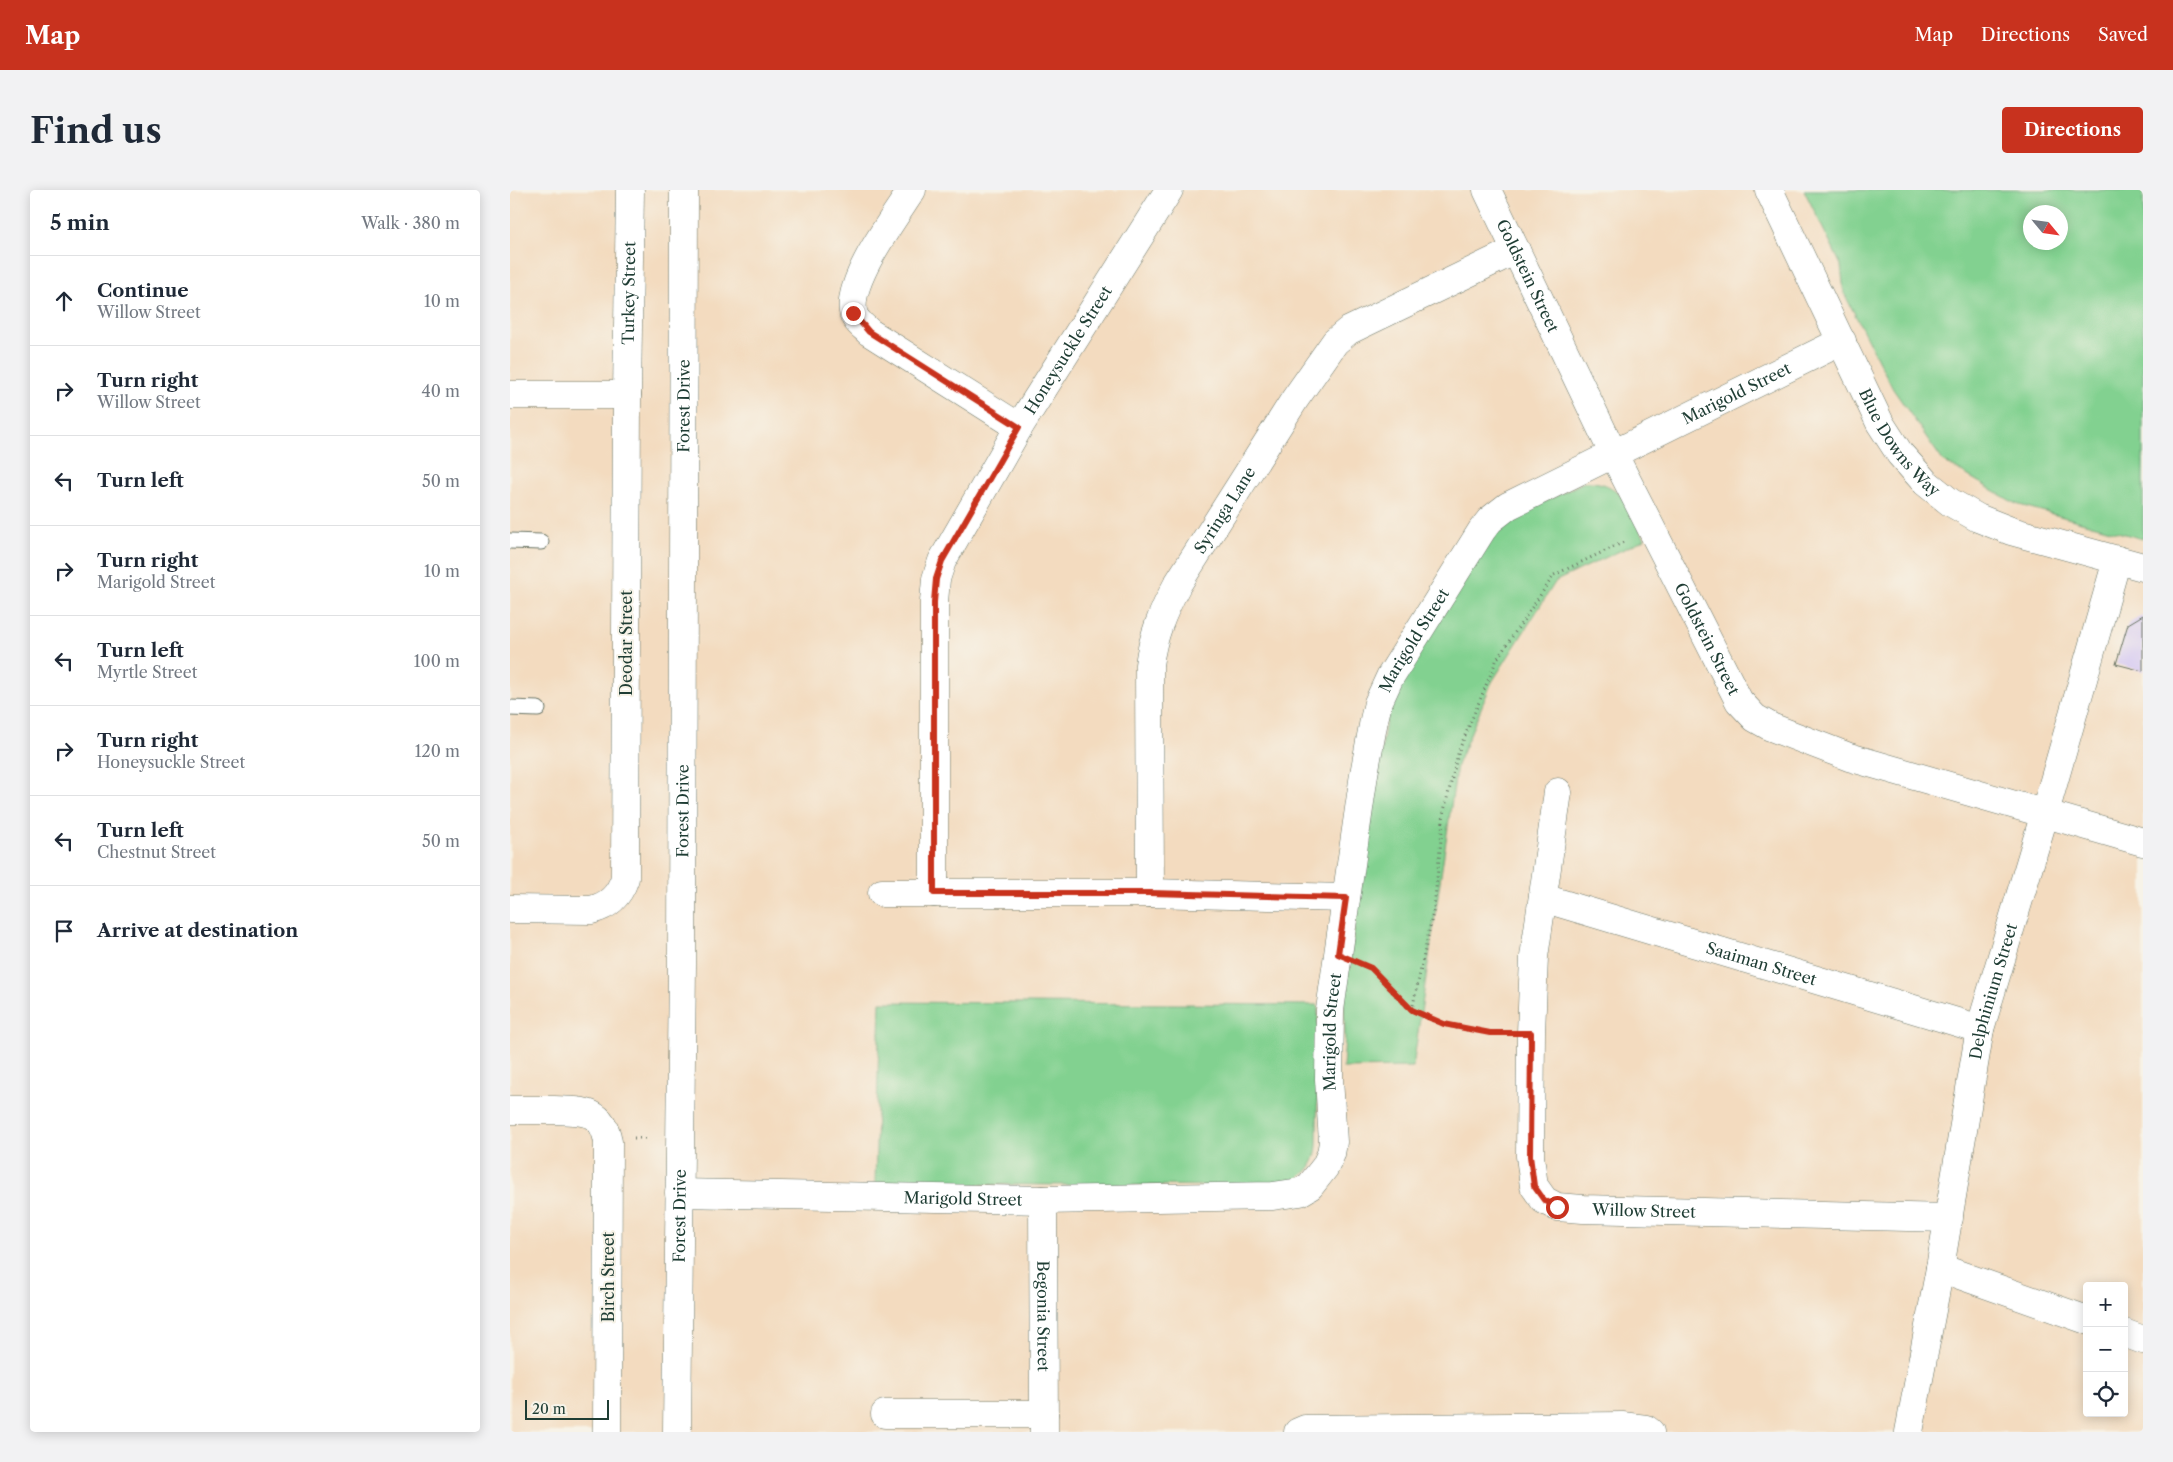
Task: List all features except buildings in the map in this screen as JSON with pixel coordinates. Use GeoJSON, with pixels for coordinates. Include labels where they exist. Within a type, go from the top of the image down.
{"type":"FeatureCollection","features":[{"type":"Feature","properties":{"kind":"street","name":"Turkey Street"},"geometry":{"type":"LineString","coordinates":[[627,395],[630,190]]}},
{"type":"Feature","properties":{"kind":"street","name":"Forest Drive"},"geometry":{"type":"LineString","coordinates":[[677,1432],[682,954],[684,190]]}},
{"type":"Feature","properties":{"kind":"street"},"geometry":{"type":"LineString","coordinates":[[912,190],[863,269],[855,287],[852,300],[853,313],[869,332],[1019,427]]}},
{"type":"Feature","properties":{"kind":"street","name":"Honeysuckle Street"},"geometry":{"type":"LineString","coordinates":[[934,893],[934,602],[936,579],[942,561],[1019,427],[1169,190]]}},
{"type":"Feature","properties":{"kind":"street","name":"Goldstein Street"},"geometry":{"type":"LineString","coordinates":[[1486,190],[1614,455],[1738,701],[1755,718],[1771,728],[1849,757],[2143,842]]}},
{"type":"Feature","properties":{"kind":"street","name":"Blue Downs Way"},"geometry":{"type":"LineString","coordinates":[[1769,190],[1880,423],[1900,454],[1925,482],[1944,497],[1978,518],[2011,531],[2143,567]]}},
{"type":"Feature","properties":{"kind":"street","name":"Syringa Lane"},"geometry":{"type":"LineString","coordinates":[[1150,893],[1149,665],[1152,643],[1163,612],[1178,585],[1295,398],[1335,342],[1348,331],[1516,250]]}},
{"type":"Feature","properties":{"kind":"street","name":"Marigold Street"},"geometry":{"type":"LineString","coordinates":[[679,1193],[1043,1200],[1272,1196],[1300,1192],[1310,1186],[1325,1167],[1332,1154],[1329,1079],[1330,1010],[1378,703],[1390,678],[1482,530],[1490,520],[1508,506],[1842,341]]}},
{"type":"Feature","properties":{"kind":"street"},"geometry":{"type":"LineString","coordinates":[[510,395],[627,395]]}},
{"type":"Feature","properties":{"kind":"street","name":"Deodar Street"},"geometry":{"type":"LineString","coordinates":[[510,909],[591,910],[600,908],[616,897],[626,878],[627,395]]}},
{"type":"Feature","properties":{"kind":"street","name":"Delphinium Street"},"geometry":{"type":"LineString","coordinates":[[1909,1432],[1949,1218],[1980,1028],[2045,814],[2117,560]]}},
{"type":"Feature","properties":{"kind":"street","name":"Willow Street"},"geometry":{"type":"LineString","coordinates":[[1558,792],[1534,957],[1531,1033],[1530,1156],[1534,1186],[1544,1200],[1557,1207],[1583,1210],[1949,1218]]}},
{"type":"Feature","properties":{"kind":"street"},"geometry":{"type":"LineString","coordinates":[[882,893],[1150,893],[1346,898]]}},
{"type":"Feature","properties":{"kind":"street","name":"Saaiman Street"},"geometry":{"type":"LineString","coordinates":[[1542,898],[1980,1028]]}},
{"type":"Feature","properties":{"kind":"street","name":"Birch Street"},"geometry":{"type":"LineString","coordinates":[[510,1110],[582,1111],[596,1118],[607,1132],[607,1432]]}},
{"type":"Feature","properties":{"kind":"street","name":"Begonia Street"},"geometry":{"type":"LineString","coordinates":[[1043,1200],[1044,1423]]}},
{"type":"Feature","properties":{"kind":"street"},"geometry":{"type":"LineString","coordinates":[[1940,1268],[2083,1319]]}},
{"type":"Feature","properties":{"kind":"street"},"geometry":{"type":"LineString","coordinates":[[2128,1334],[2143,1340]]}},
{"type":"Feature","properties":{"kind":"street"},"geometry":{"type":"LineString","coordinates":[[885,1414],[1044,1423]]}},
{"type":"Feature","properties":{"kind":"street"},"geometry":{"type":"LineString","coordinates":[[1298,1432],[1305,1428],[1622,1426],[1646,1429],[1650,1432]]}},
{"type":"Feature","properties":{"kind":"lane"},"geometry":{"type":"LineString","coordinates":[[510,541],[541,542]]}},
{"type":"Feature","properties":{"kind":"lane"},"geometry":{"type":"LineString","coordinates":[[510,708],[538,709]]}},
{"type":"Feature","properties":{"kind":"path"},"geometry":{"type":"LineString","coordinates":[[1412,1010],[1434,908],[1444,811],[1459,750],[1497,659],[1554,575],[1611,549],[1650,528]]}},
{"type":"Feature","properties":{"kind":"path"},"geometry":{"type":"LineString","coordinates":[[1338,954],[1371,968],[1412,1010],[1444,1024],[1481,1031],[1531,1033]]}},
{"type":"Feature","properties":{"kind":"green space"},"geometry":{"type":"Polygon","coordinates":[[[1804,190],[2143,190],[2143,539],[2016,504],[1943,461],[1893,389],[1844,293],[1841,265],[1804,190]]]}},
{"type":"Feature","properties":{"kind":"green space"},"geometry":{"type":"Polygon","coordinates":[[[1584,482],[1608,486],[1616,491],[1629,507],[1645,539],[1556,581],[1492,682],[1457,765],[1413,1067],[1343,1068],[1345,1037],[1344,999],[1386,721],[1399,684],[1481,554],[1499,530],[1516,516],[1584,482]]]}},
{"type":"Feature","properties":{"kind":"green space"},"geometry":{"type":"Polygon","coordinates":[[[880,1002],[1318,1005],[1317,1146],[1313,1162],[1310,1168],[1300,1176],[1280,1186],[875,1184],[880,1002]]]}},
{"type":"Feature","properties":{"kind":"route"},"geometry":{"type":"LineString","coordinates":[[853,313],[858,322],[869,332],[1019,427],[942,561],[936,579],[934,602],[934,893],[1150,893],[1346,898],[1338,954],[1371,968],[1412,1010],[1444,1024],[1490,1033],[1531,1033],[1530,1156],[1534,1186],[1544,1200],[1557,1207]]}}]}
